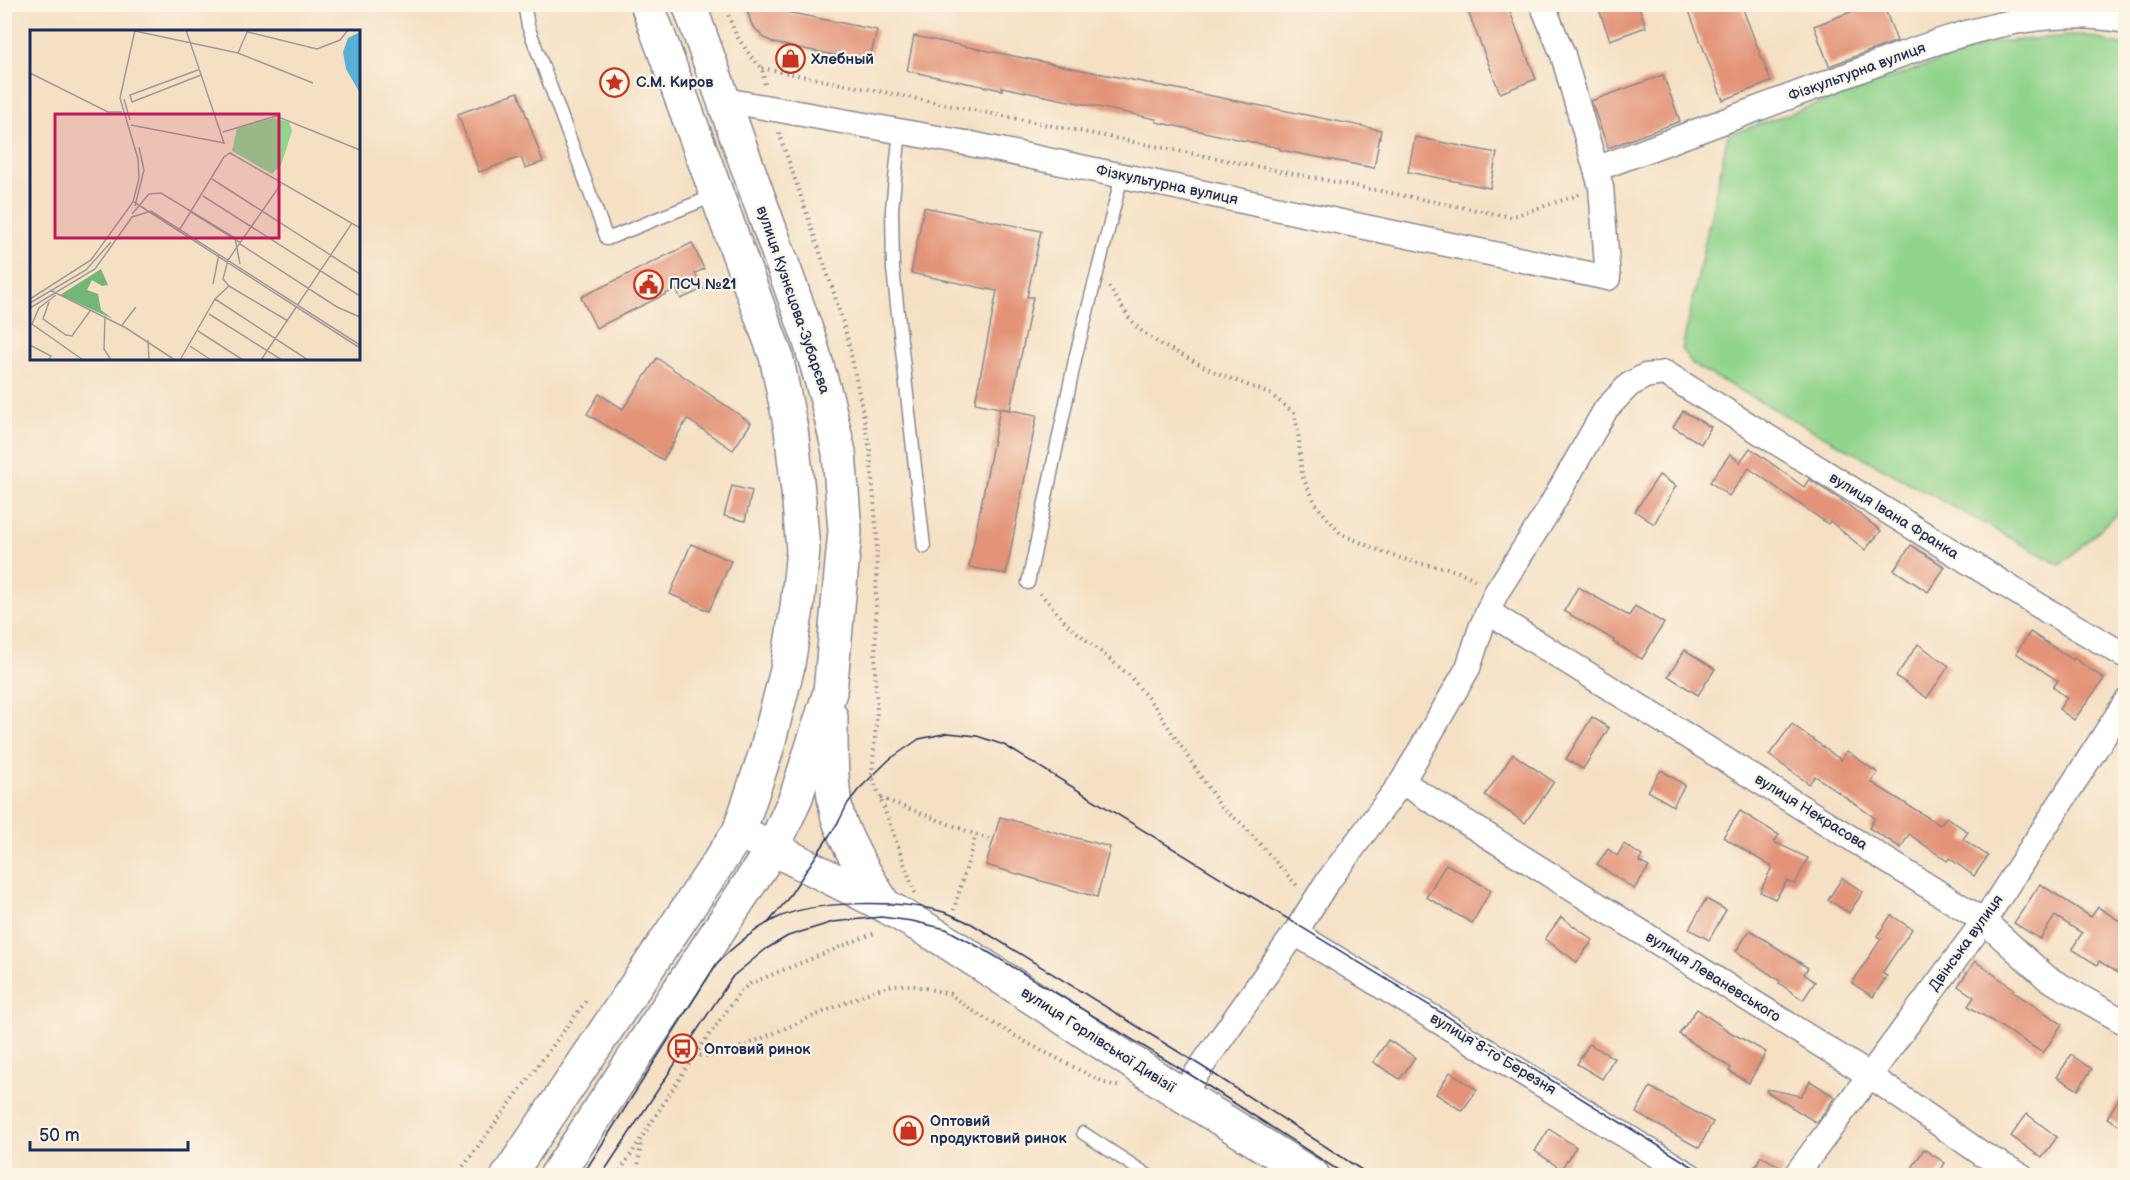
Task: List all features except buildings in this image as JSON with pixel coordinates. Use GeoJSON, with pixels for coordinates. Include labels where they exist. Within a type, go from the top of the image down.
{"type":"FeatureCollection","features":[{"type":"Feature","properties":{"kind":"main road"},"geometry":{"type":"LineString","coordinates":[[508,1176],[739,832],[766,752],[787,670],[797,608],[803,550],[791,429],[776,356],[647,4]]}},
{"type":"Feature","properties":{"kind":"main road","name":"вулиця Кузнєцова-Зубарєва"},"geometry":{"type":"LineString","coordinates":[[556,1176],[773,848],[796,797],[830,692],[845,531],[838,452],[827,400],[809,338],[689,4]]}},
{"type":"Feature","properties":{"kind":"main road"},"geometry":{"type":"LineString","coordinates":[[830,692],[834,791],[839,821],[859,864],[898,913]]}},
{"type":"Feature","properties":{"kind":"main road","name":"вулиця Горлівської Дивізії"},"geometry":{"type":"LineString","coordinates":[[739,832],[898,913],[941,938],[1184,1096],[1313,1176]]}},
{"type":"Feature","properties":{"kind":"street"},"geometry":{"type":"LineString","coordinates":[[1542,4],[1563,55],[1599,178]]}},
{"type":"Feature","properties":{"kind":"street","name":"Фізкультурна вулиця"},"geometry":{"type":"LineString","coordinates":[[724,100],[900,130],[1608,278],[1599,178],[1982,27],[2059,16],[2101,16],[2126,21]]}},
{"type":"Feature","properties":{"kind":"street","name":"вулиця Івана Франка"},"geometry":{"type":"LineString","coordinates":[[1492,602],[1545,516],[1606,409],[1629,385],[1645,376],[1665,374],[2046,610],[2126,656]]}},
{"type":"Feature","properties":{"kind":"street"},"geometry":{"type":"LineString","coordinates":[[1184,1096],[1194,1077],[1313,904],[1402,782],[1468,669],[1492,602]]}},
{"type":"Feature","properties":{"kind":"street","name":"вулиця Некрасова"},"geometry":{"type":"LineString","coordinates":[[1492,602],[1984,921],[2048,978],[2126,1023]]}},
{"type":"Feature","properties":{"kind":"street","name":"Двінська вулиця"},"geometry":{"type":"LineString","coordinates":[[1796,1176],[1984,921],[2126,702]]}},
{"type":"Feature","properties":{"kind":"street","name":"вулиця Леваневського"},"geometry":{"type":"LineString","coordinates":[[1402,782],[1869,1075],[1982,1154],[2022,1176]]}},
{"type":"Feature","properties":{"kind":"street","name":"вулиця 8-го Березня"},"geometry":{"type":"LineString","coordinates":[[1295,933],[1691,1176]]}},
{"type":"Feature","properties":{"kind":"lane"},"geometry":{"type":"LineString","coordinates":[[524,4],[528,26],[607,239],[717,195]]}},
{"type":"Feature","properties":{"kind":"lane"},"geometry":{"type":"LineString","coordinates":[[900,130],[892,209],[893,259],[924,547]]}},
{"type":"Feature","properties":{"kind":"lane"},"geometry":{"type":"LineString","coordinates":[[1028,583],[1076,355],[1122,176]]}},
{"type":"Feature","properties":{"kind":"lane"},"geometry":{"type":"LineString","coordinates":[[1083,1133],[1149,1176]]}},
{"type":"Feature","properties":{"kind":"path"},"geometry":{"type":"LineString","coordinates":[[762,68],[1511,217],[1599,178]]}},
{"type":"Feature","properties":{"kind":"path"},"geometry":{"type":"LineString","coordinates":[[1098,270],[1130,319],[1140,330],[1160,344],[1217,374],[1270,394],[1294,413],[1302,476],[1317,507],[1341,534],[1390,555],[1467,575],[1492,602]]}},
{"type":"Feature","properties":{"kind":"path"},"geometry":{"type":"LineString","coordinates":[[1028,583],[1047,599],[1068,625],[1129,675],[1155,707],[1221,807],[1242,824],[1313,904]]}},
{"type":"Feature","properties":{"kind":"path"},"geometry":{"type":"LineString","coordinates":[[617,1176],[735,997],[751,983],[872,933],[898,913],[920,907],[872,775]]}},
{"type":"Feature","properties":{"kind":"path"},"geometry":{"type":"LineString","coordinates":[[880,798],[993,841]]}},
{"type":"Feature","properties":{"kind":"path"},"geometry":{"type":"LineString","coordinates":[[941,938],[958,901],[976,835]]}},
{"type":"Feature","properties":{"kind":"path"},"geometry":{"type":"LineString","coordinates":[[683,1049],[694,1056],[708,1058],[725,1054],[875,990],[894,985],[911,985],[950,994],[976,1013],[1031,1045],[1105,1083],[1120,1088],[1151,1074]]}},
{"type":"Feature","properties":{"kind":"path"},"geometry":{"type":"LineString","coordinates":[[456,1176],[586,1001]]}},
{"type":"Feature","properties":{"kind":"path"},"geometry":{"type":"LineString","coordinates":[[637,1176],[641,1137]]}},
{"type":"Feature","properties":{"kind":"green space"},"geometry":{"type":"Polygon","coordinates":[[[2083,35],[2125,46],[2126,506],[2060,565],[1693,365],[1682,350],[1728,135],[1994,42],[2083,35]]]}},
{"type":"Feature","properties":{"kind":"tram line"},"geometry":{"type":"LineString","coordinates":[[768,923],[786,901],[839,821],[848,803],[890,759],[919,739],[948,733],[977,736],[1004,745],[1708,1176]]}},
{"type":"Feature","properties":{"kind":"tram line"},"geometry":{"type":"LineString","coordinates":[[582,1176],[717,963],[744,938],[775,919],[792,912],[813,908],[860,904],[885,904],[929,909],[947,913],[972,924],[1203,1067],[1371,1176]]}},
{"type":"Feature","properties":{"kind":"tram line"},"geometry":{"type":"LineString","coordinates":[[601,1176],[733,976],[766,949],[788,936],[833,922],[881,917],[946,929],[988,952],[1194,1077],[1347,1176]]}},
{"type":"Feature","properties":{"kind":"place","name":"Хлебный"},"geometry":{"type":"Point","coordinates":[790,59]}},
{"type":"Feature","properties":{"kind":"place","name":"С.М. Киров"},"geometry":{"type":"Point","coordinates":[615,82]}},
{"type":"Feature","properties":{"kind":"place","name":"ПСЧ №21"},"geometry":{"type":"Point","coordinates":[648,284]}},
{"type":"Feature","properties":{"kind":"place","name":"Оптовий ринок"},"geometry":{"type":"Point","coordinates":[683,1049]}},
{"type":"Feature","properties":{"kind":"place","name":"Оптовий продуктовий ринок"},"geometry":{"type":"Point","coordinates":[909,1130]}}]}
